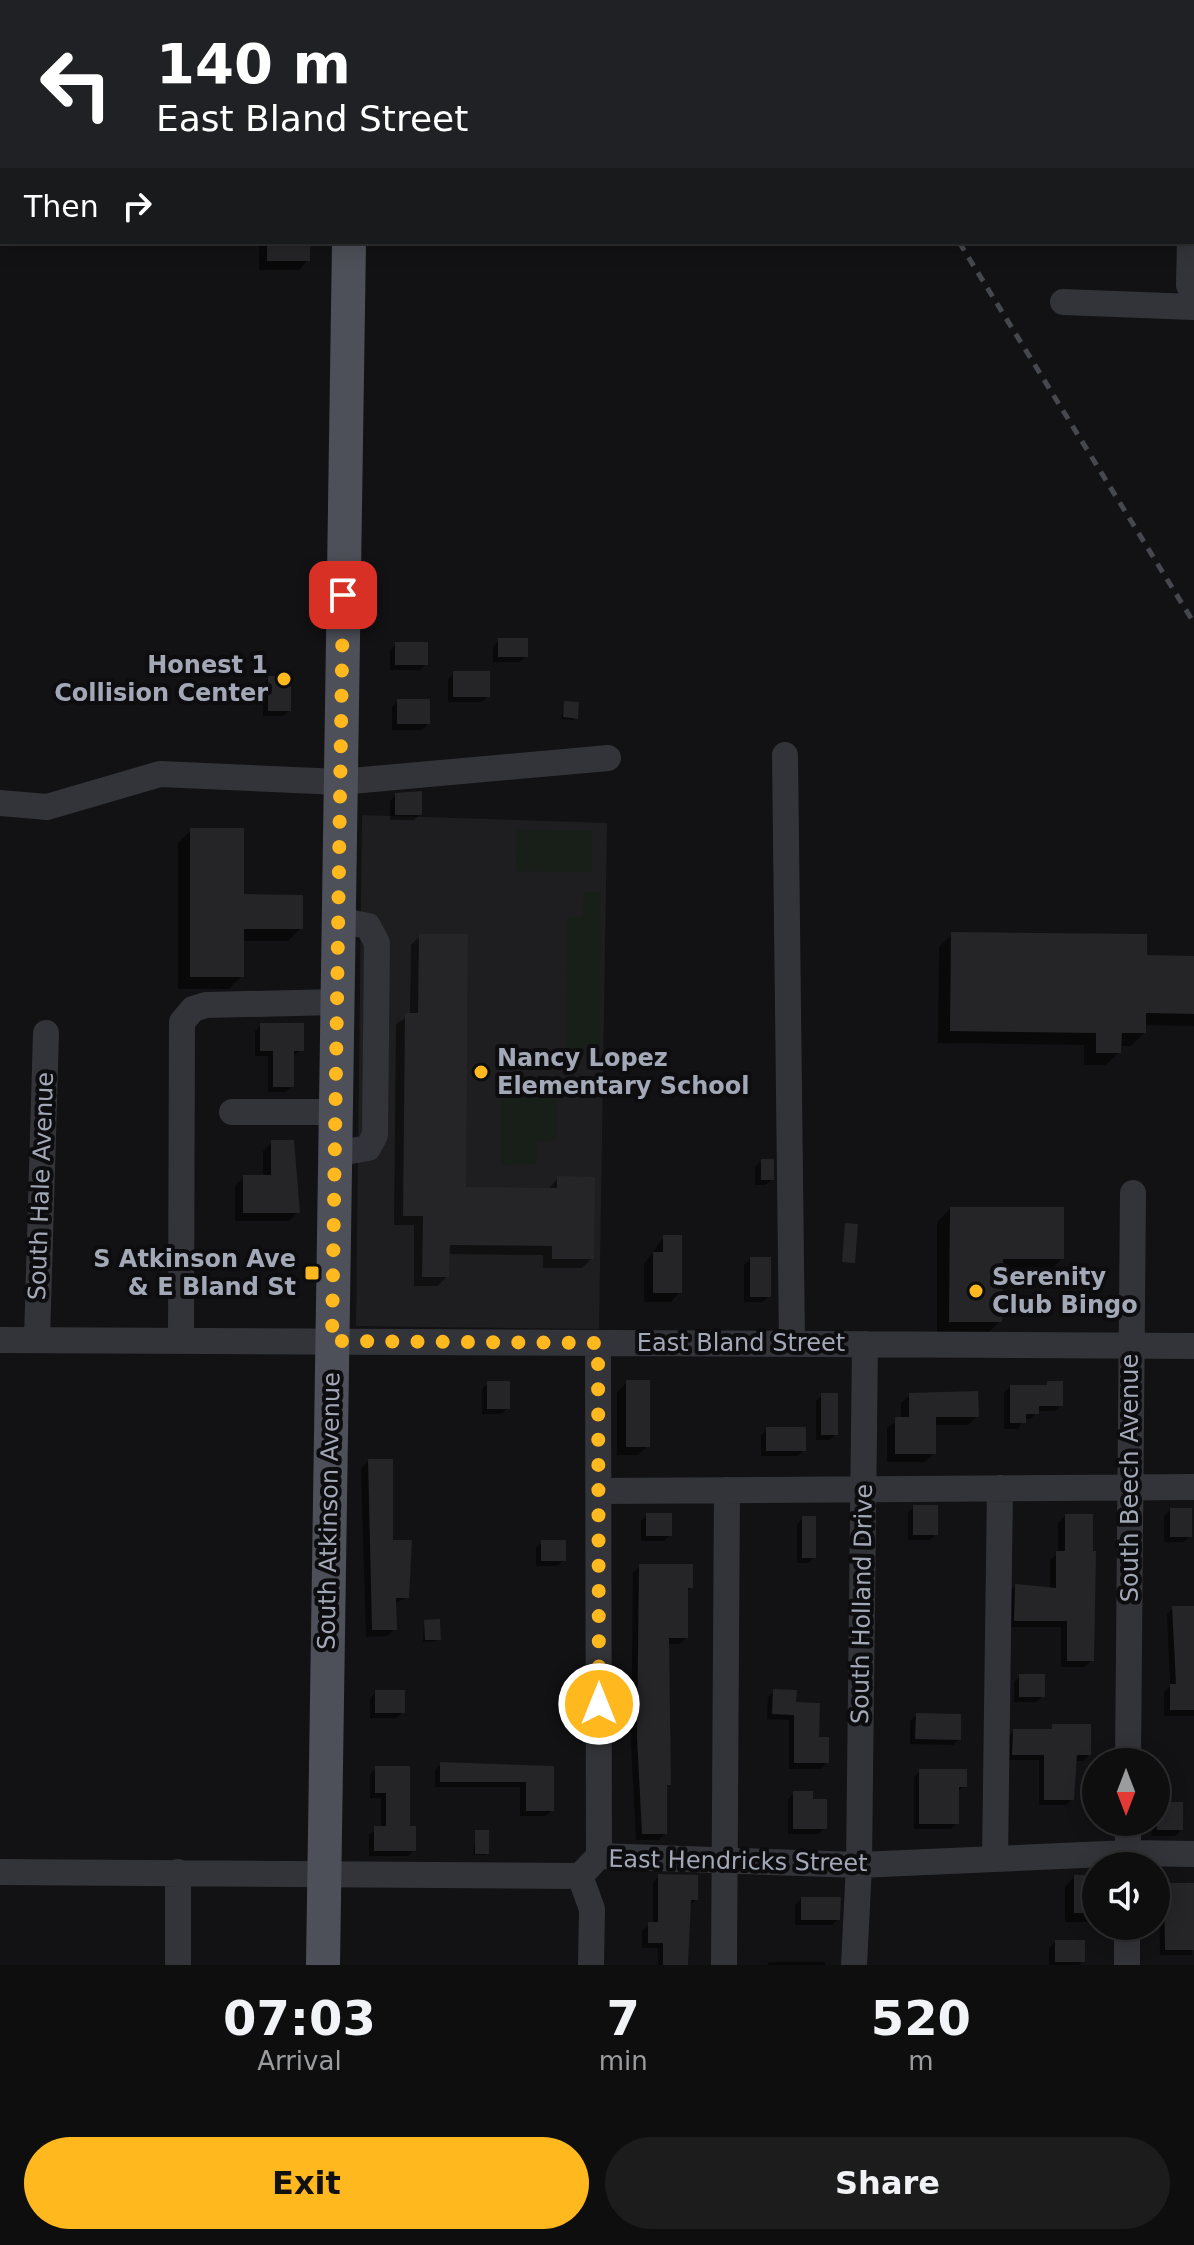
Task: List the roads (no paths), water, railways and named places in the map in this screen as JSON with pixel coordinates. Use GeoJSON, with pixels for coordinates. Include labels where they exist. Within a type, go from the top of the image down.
{"type":"FeatureCollection","features":[{"type":"Feature","properties":{"kind":"main road","name":"South Atkinson Avenue"},"geometry":{"type":"LineString","coordinates":[[323,1965],[349,244]]}},
{"type":"Feature","properties":{"kind":"street"},"geometry":{"type":"LineString","coordinates":[[1190,244],[1189,285],[1194,297]]}},
{"type":"Feature","properties":{"kind":"street"},"geometry":{"type":"LineString","coordinates":[[1063,302],[1194,307]]}},
{"type":"Feature","properties":{"kind":"street"},"geometry":{"type":"LineString","coordinates":[[785,755],[792,1344]]}},
{"type":"Feature","properties":{"kind":"street"},"geometry":{"type":"LineString","coordinates":[[0,803],[47,807],[160,774],[340,782],[608,758]]}},
{"type":"Feature","properties":{"kind":"street"},"geometry":{"type":"LineString","coordinates":[[334,1154],[368,1148],[375,1135],[377,943],[368,926],[338,920]]}},
{"type":"Feature","properties":{"kind":"street"},"geometry":{"type":"LineString","coordinates":[[181,1340],[182,1022],[193,1009],[206,1005],[337,1002]]}},
{"type":"Feature","properties":{"kind":"street","name":"South Hale Avenue"},"geometry":{"type":"LineString","coordinates":[[37,1340],[46,1033]]}},
{"type":"Feature","properties":{"kind":"street"},"geometry":{"type":"LineString","coordinates":[[232,1112],[335,1112]]}},
{"type":"Feature","properties":{"kind":"street","name":"South Beech Avenue"},"geometry":{"type":"LineString","coordinates":[[1128,1748],[1133,1193]]}},
{"type":"Feature","properties":{"kind":"street","name":"East Bland Street"},"geometry":{"type":"LineString","coordinates":[[0,1340],[1194,1346]]}},
{"type":"Feature","properties":{"kind":"street"},"geometry":{"type":"LineString","coordinates":[[598,1343],[599,1856]]}},
{"type":"Feature","properties":{"kind":"street","name":"South Holland Drive"},"geometry":{"type":"LineString","coordinates":[[854,1965],[859,1865],[865,1344]]}},
{"type":"Feature","properties":{"kind":"street"},"geometry":{"type":"LineString","coordinates":[[599,1491],[1194,1487]]}},
{"type":"Feature","properties":{"kind":"street"},"geometry":{"type":"LineString","coordinates":[[995,1859],[1000,1488]]}},
{"type":"Feature","properties":{"kind":"street"},"geometry":{"type":"LineString","coordinates":[[724,1965],[727,1490]]}},
{"type":"Feature","properties":{"kind":"street","name":"East Hendricks Street"},"geometry":{"type":"LineString","coordinates":[[1170,1856],[1194,1854]]}},
{"type":"Feature","properties":{"kind":"street","name":"East Hendricks Street"},"geometry":{"type":"LineString","coordinates":[[0,1872],[580,1876],[599,1856],[859,1865],[1082,1859]]}},
{"type":"Feature","properties":{"kind":"street"},"geometry":{"type":"LineString","coordinates":[[178,1872],[178,1965]]}},
{"type":"Feature","properties":{"kind":"street"},"geometry":{"type":"LineString","coordinates":[[580,1876],[592,1909],[591,1965]]}},
{"type":"Feature","properties":{"kind":"street"},"geometry":{"type":"LineString","coordinates":[[1127,1940],[1127,1965]]}},
{"type":"Feature","properties":{"kind":"railway"},"geometry":{"type":"LineString","coordinates":[[960,244],[1194,623]]}},
{"type":"Feature","properties":{"kind":"place","name":"Honest 1 Collision Center"},"geometry":{"type":"Point","coordinates":[284,679]}},
{"type":"Feature","properties":{"kind":"place","name":"Nancy Lopez Elementary School"},"geometry":{"type":"Point","coordinates":[481,1072]}},
{"type":"Feature","properties":{"kind":"place","name":"S Atkinson Ave & E Bland St"},"geometry":{"type":"Point","coordinates":[312,1273]}},
{"type":"Feature","properties":{"kind":"place","name":"Serenity Club Bingo"},"geometry":{"type":"Point","coordinates":[976,1291]}}]}
